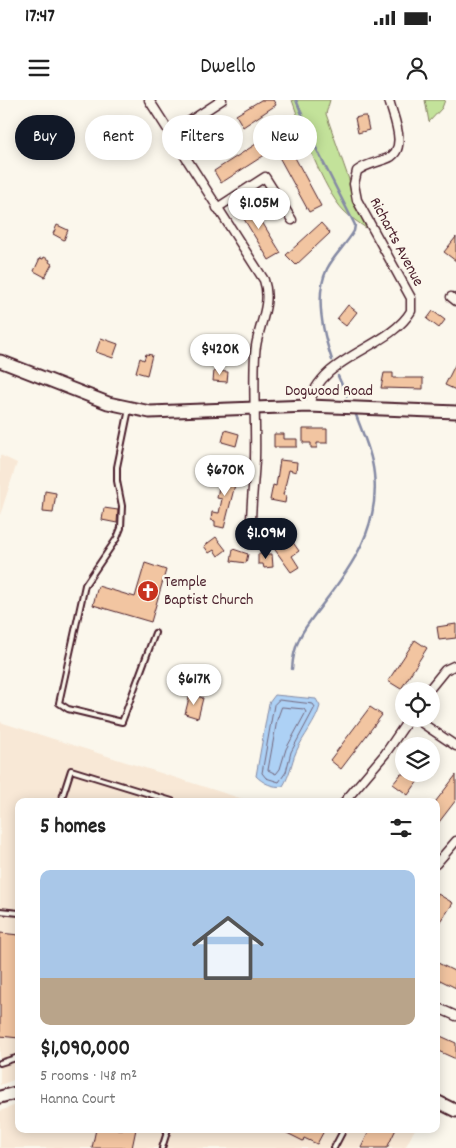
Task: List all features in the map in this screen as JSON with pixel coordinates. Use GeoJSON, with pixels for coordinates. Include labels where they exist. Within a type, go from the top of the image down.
{"type":"FeatureCollection","features":[{"type":"Feature","properties":{"kind":"main road","name":"Dogwood Road"},"geometry":{"type":"LineString","coordinates":[[0,361],[82,394],[129,409],[176,412],[308,406],[456,412]]}},
{"type":"Feature","properties":{"kind":"main road"},"geometry":{"type":"LineString","coordinates":[[0,1098],[15,1093]]}},
{"type":"Feature","properties":{"kind":"main road"},"geometry":{"type":"LineString","coordinates":[[440,1103],[456,1111]]}},
{"type":"Feature","properties":{"kind":"street"},"geometry":{"type":"LineString","coordinates":[[149,100],[162,121]]}},
{"type":"Feature","properties":{"kind":"street"},"geometry":{"type":"LineString","coordinates":[[199,115],[222,100]]}},
{"type":"Feature","properties":{"kind":"street","name":"Richarts Avenue"},"geometry":{"type":"LineString","coordinates":[[308,406],[311,395],[323,377],[400,324],[411,311],[411,298],[354,192],[357,171],[364,166],[388,159],[398,147],[400,140],[389,100]]}},
{"type":"Feature","properties":{"kind":"street"},"geometry":{"type":"LineString","coordinates":[[187,160],[264,280],[267,288],[267,307],[256,349],[255,459],[251,525]]}},
{"type":"Feature","properties":{"kind":"street"},"geometry":{"type":"LineString","coordinates":[[217,208],[264,177],[292,220]]}},
{"type":"Feature","properties":{"kind":"street"},"geometry":{"type":"LineString","coordinates":[[435,682],[445,670],[456,665]]}},
{"type":"Feature","properties":{"kind":"street"},"geometry":{"type":"LineString","coordinates":[[348,798],[385,754],[404,727]]}},
{"type":"Feature","properties":{"kind":"street"},"geometry":{"type":"LineString","coordinates":[[428,727],[456,746]]}},
{"type":"Feature","properties":{"kind":"street"},"geometry":{"type":"LineString","coordinates":[[440,859],[456,841]]}},
{"type":"Feature","properties":{"kind":"street"},"geometry":{"type":"LineString","coordinates":[[440,1009],[456,1016]]}},
{"type":"Feature","properties":{"kind":"lane"},"geometry":{"type":"LineString","coordinates":[[129,409],[117,467],[117,481],[122,506],[121,528],[117,538],[85,585],[59,703],[68,709],[122,722],[155,633]]}},
{"type":"Feature","properties":{"kind":"lane"},"geometry":{"type":"LineString","coordinates":[[62,798],[71,770],[162,798]]}},
{"type":"Feature","properties":{"kind":"lane"},"geometry":{"type":"LineString","coordinates":[[0,911],[15,913]]}},
{"type":"Feature","properties":{"kind":"lane"},"geometry":{"type":"LineString","coordinates":[[0,1063],[15,1058]]}},
{"type":"Feature","properties":{"kind":"lane"},"geometry":{"type":"LineString","coordinates":[[162,1148],[167,1133]]}},
{"type":"Feature","properties":{"kind":"lane"},"geometry":{"type":"LineString","coordinates":[[334,1148],[342,1133]]}},
{"type":"Feature","properties":{"kind":"shaded area"},"geometry":{"type":"Polygon","coordinates":[[[0,455],[17,463],[0,515],[0,455]]]}},
{"type":"Feature","properties":{"kind":"shaded area"},"geometry":{"type":"Polygon","coordinates":[[[0,722],[240,798],[15,798],[15,1079],[0,1085],[0,722]]]}},
{"type":"Feature","properties":{"kind":"shaded area"},"geometry":{"type":"Polygon","coordinates":[[[15,1105],[15,1133],[413,1133],[405,1148],[0,1148],[0,1111],[15,1105]]]}},
{"type":"Feature","properties":{"kind":"green space"},"geometry":{"type":"Polygon","coordinates":[[[292,100],[330,100],[326,114],[366,228],[344,211],[336,201],[315,160],[317,160],[317,115],[298,115],[292,100]]]}},
{"type":"Feature","properties":{"kind":"green space"},"geometry":{"type":"Polygon","coordinates":[[[425,100],[445,100],[442,108],[429,122],[425,100]]]}},
{"type":"Feature","properties":{"kind":"water"},"geometry":{"type":"Polygon","coordinates":[[[275,695],[316,699],[320,706],[316,718],[296,752],[283,786],[268,784],[256,776],[269,703],[275,695]]]}},
{"type":"Feature","properties":{"kind":"building"},"geometry":{"type":"Polygon","coordinates":[[[261,100],[273,100],[276,105],[261,115],[253,115],[253,120],[243,127],[243,115],[236,115],[261,100]]]}},
{"type":"Feature","properties":{"kind":"building"},"geometry":{"type":"Polygon","coordinates":[[[366,116],[369,130],[358,133],[355,118],[366,116]]]}},
{"type":"Feature","properties":{"kind":"building"},"geometry":{"type":"Polygon","coordinates":[[[253,146],[253,160],[257,160],[221,183],[214,171],[231,160],[243,160],[243,152],[253,146]]]}},
{"type":"Feature","properties":{"kind":"building"},"geometry":{"type":"Polygon","coordinates":[[[281,160],[296,160],[321,206],[309,212],[281,160]]]}},
{"type":"Feature","properties":{"kind":"building"},"geometry":{"type":"Polygon","coordinates":[[[248,199],[281,253],[269,260],[236,206],[248,199]]]}},
{"type":"Feature","properties":{"kind":"building"},"geometry":{"type":"Polygon","coordinates":[[[321,223],[330,233],[296,265],[286,255],[321,223]]]}},
{"type":"Feature","properties":{"kind":"building"},"geometry":{"type":"Polygon","coordinates":[[[57,225],[68,230],[64,240],[53,234],[57,225]]]}},
{"type":"Feature","properties":{"kind":"building"},"geometry":{"type":"Polygon","coordinates":[[[456,237],[456,261],[444,252],[456,237]]]}},
{"type":"Feature","properties":{"kind":"building"},"geometry":{"type":"Polygon","coordinates":[[[44,257],[50,260],[49,262],[52,264],[45,277],[34,271],[40,258],[43,259],[44,257]]]}},
{"type":"Feature","properties":{"kind":"building"},"geometry":{"type":"Polygon","coordinates":[[[348,305],[357,312],[346,326],[337,319],[348,305]]]}},
{"type":"Feature","properties":{"kind":"building"},"geometry":{"type":"Polygon","coordinates":[[[433,311],[445,320],[439,328],[427,319],[433,311]]]}},
{"type":"Feature","properties":{"kind":"building"},"geometry":{"type":"Polygon","coordinates":[[[101,338],[118,344],[113,358],[96,352],[101,338]]]}},
{"type":"Feature","properties":{"kind":"building"},"geometry":{"type":"Polygon","coordinates":[[[146,354],[152,355],[147,375],[136,372],[140,358],[144,360],[146,354]]]}},
{"type":"Feature","properties":{"kind":"building"},"geometry":{"type":"Polygon","coordinates":[[[456,363],[456,390],[445,385],[456,363]]]}},
{"type":"Feature","properties":{"kind":"building"},"geometry":{"type":"Polygon","coordinates":[[[214,371],[228,372],[227,382],[213,381],[214,371]]]}},
{"type":"Feature","properties":{"kind":"building"},"geometry":{"type":"Polygon","coordinates":[[[384,373],[393,373],[393,378],[423,378],[423,389],[381,388],[384,373]]]}},
{"type":"Feature","properties":{"kind":"building"},"geometry":{"type":"Polygon","coordinates":[[[303,429],[327,429],[327,443],[317,443],[317,448],[311,448],[311,443],[303,443],[303,429]]]}},
{"type":"Feature","properties":{"kind":"building"},"geometry":{"type":"Polygon","coordinates":[[[225,430],[239,434],[236,446],[222,442],[225,430]]]}},
{"type":"Feature","properties":{"kind":"building"},"geometry":{"type":"Polygon","coordinates":[[[274,434],[284,434],[284,439],[297,439],[297,447],[274,447],[274,434]]]}},
{"type":"Feature","properties":{"kind":"building"},"geometry":{"type":"Polygon","coordinates":[[[280,460],[297,462],[296,472],[289,470],[283,495],[286,496],[285,503],[270,500],[273,485],[276,486],[280,460]]]}},
{"type":"Feature","properties":{"kind":"building"},"geometry":{"type":"Polygon","coordinates":[[[222,470],[238,473],[224,528],[215,526],[215,521],[211,520],[212,512],[219,513],[222,499],[217,498],[222,470]]]}},
{"type":"Feature","properties":{"kind":"building"},"geometry":{"type":"Polygon","coordinates":[[[45,491],[56,493],[53,513],[43,512],[45,491]]]}},
{"type":"Feature","properties":{"kind":"building"},"geometry":{"type":"Polygon","coordinates":[[[104,508],[118,510],[117,523],[102,520],[104,508]]]}},
{"type":"Feature","properties":{"kind":"building"},"geometry":{"type":"Polygon","coordinates":[[[216,537],[226,550],[218,556],[214,550],[209,553],[204,546],[216,537]]]}},
{"type":"Feature","properties":{"kind":"building"},"geometry":{"type":"Polygon","coordinates":[[[281,541],[284,546],[292,541],[299,551],[292,556],[299,567],[291,572],[273,547],[281,541]]]}},
{"type":"Feature","properties":{"kind":"building"},"geometry":{"type":"Polygon","coordinates":[[[233,549],[248,554],[246,563],[231,561],[233,549]]]}},
{"type":"Feature","properties":{"kind":"building"},"geometry":{"type":"Polygon","coordinates":[[[258,554],[272,554],[273,567],[264,568],[263,564],[258,564],[258,554]]]}},
{"type":"Feature","properties":{"kind":"building","name":"Temple Baptist Church"},"geometry":{"type":"Polygon","coordinates":[[[145,563],[166,570],[151,622],[93,605],[98,586],[135,597],[145,563]]]}},
{"type":"Feature","properties":{"kind":"building"},"geometry":{"type":"Polygon","coordinates":[[[456,624],[456,638],[439,640],[437,627],[456,624]]]}},
{"type":"Feature","properties":{"kind":"building"},"geometry":{"type":"Polygon","coordinates":[[[415,640],[427,648],[405,682],[395,682],[395,685],[388,681],[415,640]]]}},
{"type":"Feature","properties":{"kind":"building"},"geometry":{"type":"Polygon","coordinates":[[[190,694],[203,698],[198,718],[185,714],[190,694]]]}},
{"type":"Feature","properties":{"kind":"building"},"geometry":{"type":"Polygon","coordinates":[[[370,707],[382,715],[341,769],[330,760],[370,707]]]}},
{"type":"Feature","properties":{"kind":"building"},"geometry":{"type":"Polygon","coordinates":[[[456,775],[456,800],[440,821],[440,798],[438,798],[456,775]]]}},
{"type":"Feature","properties":{"kind":"building"},"geometry":{"type":"Polygon","coordinates":[[[395,782],[417,782],[408,795],[393,784],[395,782]]]}},
{"type":"Feature","properties":{"kind":"building"},"geometry":{"type":"Polygon","coordinates":[[[440,895],[453,903],[440,923],[440,895]]]}},
{"type":"Feature","properties":{"kind":"building"},"geometry":{"type":"Polygon","coordinates":[[[0,933],[15,935],[15,1038],[0,1036],[0,933]]]}},
{"type":"Feature","properties":{"kind":"building"},"geometry":{"type":"Polygon","coordinates":[[[440,964],[456,972],[456,988],[440,980],[440,964]]]}},
{"type":"Feature","properties":{"kind":"building"},"geometry":{"type":"Polygon","coordinates":[[[440,1036],[456,1043],[456,1059],[440,1052],[440,1036]]]}},
{"type":"Feature","properties":{"kind":"building"},"geometry":{"type":"Polygon","coordinates":[[[95,1133],[135,1133],[132,1148],[92,1148],[95,1133]]]}},
{"type":"Feature","properties":{"kind":"building"},"geometry":{"type":"Polygon","coordinates":[[[287,1133],[323,1133],[317,1144],[304,1138],[303,1141],[287,1133]]]}},
{"type":"Feature","properties":{"kind":"building"},"geometry":{"type":"Polygon","coordinates":[[[368,1133],[394,1133],[387,1148],[361,1148],[368,1133]]]}},
{"type":"Feature","properties":{"kind":"waterway"},"geometry":{"type":"LineString","coordinates":[[296,100],[317,150],[355,225],[351,236],[327,269],[321,291],[321,315],[332,360]]}},
{"type":"Feature","properties":{"kind":"waterway"},"geometry":{"type":"LineString","coordinates":[[338,376],[347,396]]}},
{"type":"Feature","properties":{"kind":"waterway"},"geometry":{"type":"LineString","coordinates":[[292,669],[295,650],[301,634],[354,560],[362,544],[373,511],[375,493],[373,467],[356,415]]}},
{"type":"Feature","properties":{"kind":"place","name":"Temple Baptist Church"},"geometry":{"type":"Point","coordinates":[148,591]}}]}
